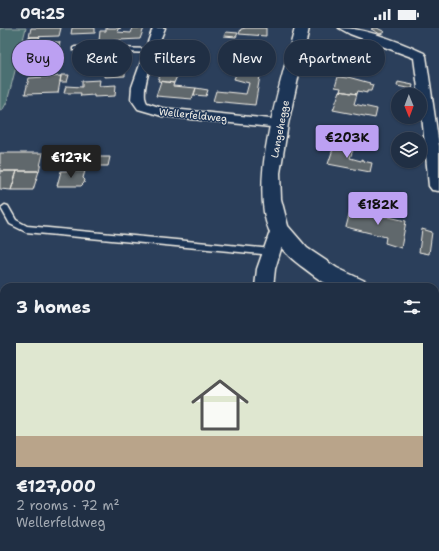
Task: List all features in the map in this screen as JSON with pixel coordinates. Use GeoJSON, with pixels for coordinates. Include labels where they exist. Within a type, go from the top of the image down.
{"type":"FeatureCollection","features":[{"type":"Feature","properties":{"kind":"street","name":"Wellerfeldweg"},"geometry":{"type":"LineString","coordinates":[[155,40],[159,28]]}},
{"type":"Feature","properties":{"kind":"street"},"geometry":{"type":"LineString","coordinates":[[345,28],[370,39],[407,49],[420,56],[437,186]]}},
{"type":"Feature","properties":{"kind":"street","name":"Langehegge"},"geometry":{"type":"LineString","coordinates":[[304,29],[280,124],[271,173],[271,199],[279,229],[300,254],[329,274],[348,283]]}},
{"type":"Feature","properties":{"kind":"street","name":"Wellerfeldweg"},"geometry":{"type":"LineString","coordinates":[[144,76],[137,96],[141,106],[148,109],[280,124]]}},
{"type":"Feature","properties":{"kind":"street"},"geometry":{"type":"LineString","coordinates":[[264,283],[266,269],[279,229]]}},
{"type":"Feature","properties":{"kind":"lane"},"geometry":{"type":"LineString","coordinates":[[5,208],[13,222],[26,229],[272,252]]}},
{"type":"Feature","properties":{"kind":"green space"},"geometry":{"type":"Polygon","coordinates":[[[0,28],[26,28],[23,40],[12,40],[12,76],[14,76],[7,102],[3,109],[0,110],[0,28]]]}},
{"type":"Feature","properties":{"kind":"building"},"geometry":{"type":"Polygon","coordinates":[[[31,28],[61,28],[59,36],[29,37],[31,28]]]}},
{"type":"Feature","properties":{"kind":"building"},"geometry":{"type":"Polygon","coordinates":[[[72,28],[95,28],[95,33],[71,34],[72,28]]]}},
{"type":"Feature","properties":{"kind":"building"},"geometry":{"type":"Polygon","coordinates":[[[106,28],[121,28],[118,29],[117,32],[131,33],[133,28],[144,28],[140,39],[99,40],[100,31],[106,31],[106,28]]]}},
{"type":"Feature","properties":{"kind":"building"},"geometry":{"type":"Polygon","coordinates":[[[266,28],[266,36],[239,34],[241,29],[266,28]]]}},
{"type":"Feature","properties":{"kind":"building"},"geometry":{"type":"Polygon","coordinates":[[[377,28],[385,32],[380,34],[371,29],[377,28]]]}},
{"type":"Feature","properties":{"kind":"building"},"geometry":{"type":"Polygon","coordinates":[[[226,32],[238,33],[236,37],[224,36],[226,32]]]}},
{"type":"Feature","properties":{"kind":"building"},"geometry":{"type":"Polygon","coordinates":[[[29,37],[40,37],[39,40],[28,40],[29,37]]]}},
{"type":"Feature","properties":{"kind":"building"},"geometry":{"type":"Polygon","coordinates":[[[69,75],[67,82],[60,82],[61,76],[69,75]]]}},
{"type":"Feature","properties":{"kind":"building"},"geometry":{"type":"Polygon","coordinates":[[[61,76],[58,93],[25,94],[29,78],[61,76]]]}},
{"type":"Feature","properties":{"kind":"building"},"geometry":{"type":"Polygon","coordinates":[[[104,76],[125,76],[104,77],[104,76]]]}},
{"type":"Feature","properties":{"kind":"building"},"geometry":{"type":"Polygon","coordinates":[[[160,76],[177,76],[174,83],[158,81],[160,76]]]}},
{"type":"Feature","properties":{"kind":"building"},"geometry":{"type":"Polygon","coordinates":[[[235,76],[260,76],[255,105],[213,101],[216,91],[246,94],[249,83],[234,79],[235,76]]]}},
{"type":"Feature","properties":{"kind":"building"},"geometry":{"type":"Polygon","coordinates":[[[338,77],[348,77],[373,85],[371,91],[367,91],[367,93],[358,91],[357,94],[340,91],[341,88],[335,87],[338,77]]]}},
{"type":"Feature","properties":{"kind":"building"},"geometry":{"type":"Polygon","coordinates":[[[100,80],[99,86],[116,85],[115,96],[94,97],[94,95],[80,96],[81,93],[64,93],[66,86],[82,87],[82,81],[100,80]]]}},
{"type":"Feature","properties":{"kind":"building"},"geometry":{"type":"Polygon","coordinates":[[[161,81],[174,83],[173,86],[196,88],[192,99],[156,96],[161,81]]]}},
{"type":"Feature","properties":{"kind":"building"},"geometry":{"type":"Polygon","coordinates":[[[398,82],[413,85],[412,88],[397,86],[398,82]]]}},
{"type":"Feature","properties":{"kind":"building"},"geometry":{"type":"Polygon","coordinates":[[[196,88],[208,90],[206,96],[194,95],[196,88]]]}},
{"type":"Feature","properties":{"kind":"building"},"geometry":{"type":"Polygon","coordinates":[[[340,91],[357,94],[354,104],[377,109],[375,118],[333,110],[340,91]]]}},
{"type":"Feature","properties":{"kind":"building"},"geometry":{"type":"Polygon","coordinates":[[[335,143],[354,147],[350,158],[361,161],[361,159],[372,163],[370,172],[328,164],[335,143]]]}},
{"type":"Feature","properties":{"kind":"building"},"geometry":{"type":"Polygon","coordinates":[[[0,153],[43,153],[39,171],[0,171],[0,153]]]}},
{"type":"Feature","properties":{"kind":"building"},"geometry":{"type":"Polygon","coordinates":[[[67,157],[110,157],[108,166],[65,166],[67,157]]]}},
{"type":"Feature","properties":{"kind":"building"},"geometry":{"type":"Polygon","coordinates":[[[0,171],[17,171],[11,190],[0,189],[0,171]]]}},
{"type":"Feature","properties":{"kind":"building"},"geometry":{"type":"Polygon","coordinates":[[[17,171],[39,171],[33,190],[11,190],[17,171]]]}},
{"type":"Feature","properties":{"kind":"building"},"geometry":{"type":"Polygon","coordinates":[[[61,171],[85,171],[83,178],[85,180],[84,183],[81,186],[57,186],[61,171]]]}},
{"type":"Feature","properties":{"kind":"building"},"geometry":{"type":"Polygon","coordinates":[[[351,208],[406,221],[401,248],[385,243],[386,237],[346,227],[351,208]]]}},
{"type":"Feature","properties":{"kind":"building"},"geometry":{"type":"Polygon","coordinates":[[[422,229],[432,232],[429,254],[419,252],[422,229]]]}}]}
